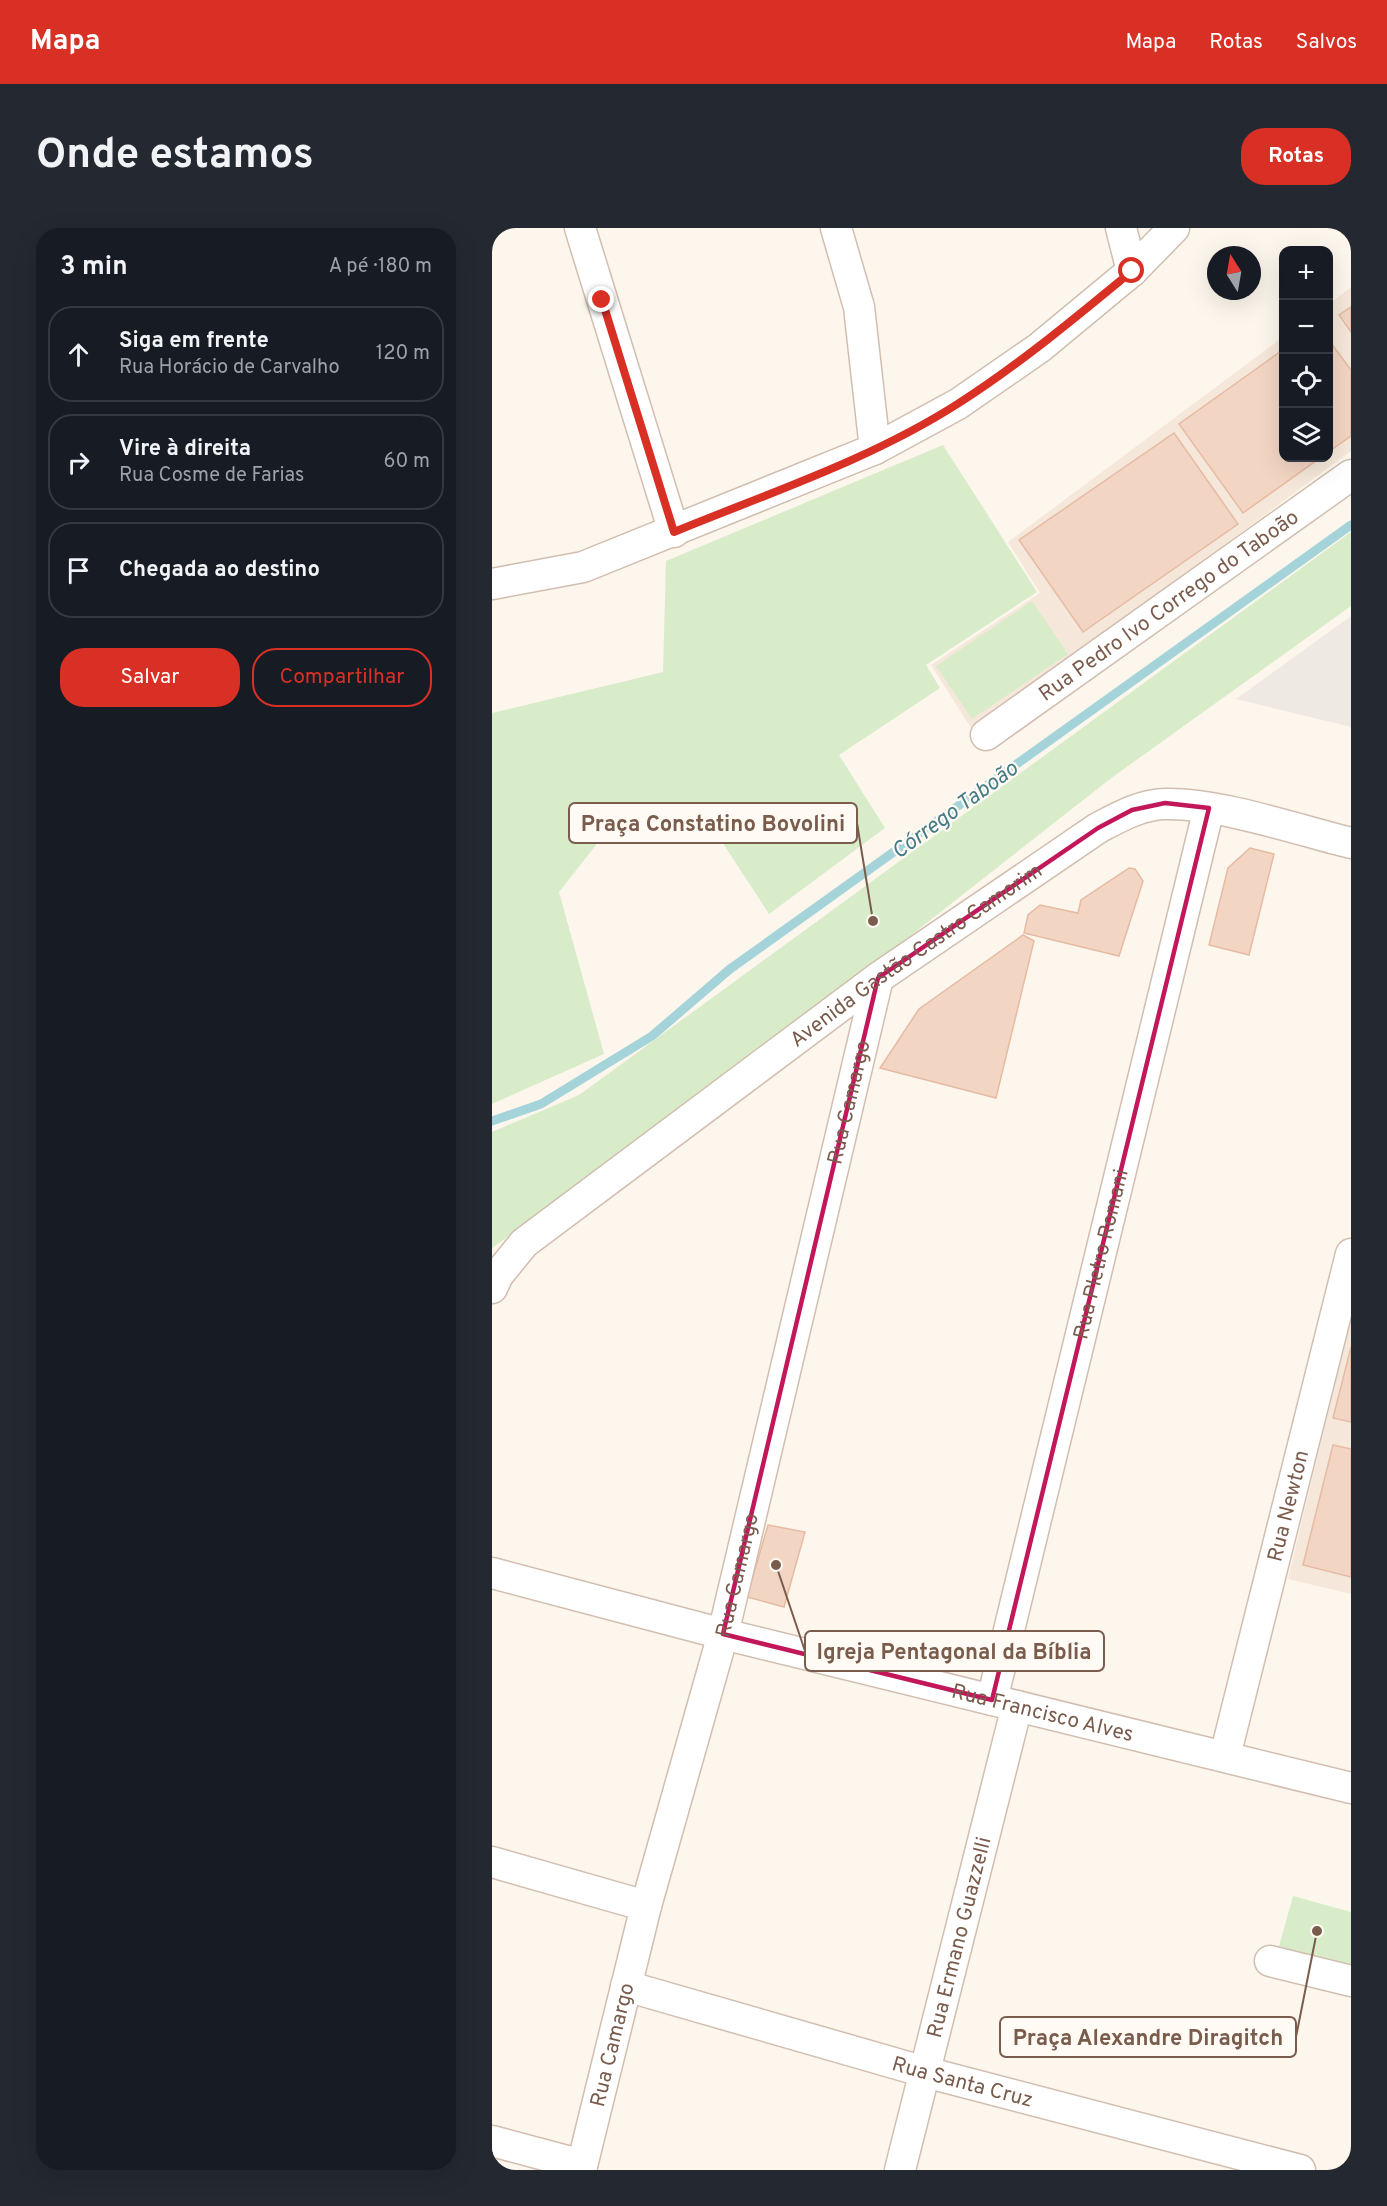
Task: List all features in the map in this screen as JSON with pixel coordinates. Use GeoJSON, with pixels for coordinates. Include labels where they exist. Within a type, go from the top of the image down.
{"type":"FeatureCollection","features":[{"type":"Feature","properties":{"kind":"street"},"geometry":{"type":"LineString","coordinates":[[580,228],[674,532]]}},
{"type":"Feature","properties":{"kind":"street"},"geometry":{"type":"LineString","coordinates":[[836,228],[859,307],[874,449]]}},
{"type":"Feature","properties":{"kind":"street"},"geometry":{"type":"LineString","coordinates":[[1121,228],[1132,271]]}},
{"type":"Feature","properties":{"kind":"street"},"geometry":{"type":"LineString","coordinates":[[492,584],[584,567],[874,449],[958,404],[1030,355],[1132,271],[1174,228]]}},
{"type":"Feature","properties":{"kind":"street","name":"Rua Pedro Ivo Corrego do Taboão"},"geometry":{"type":"LineString","coordinates":[[986,735],[1351,475]]}},
{"type":"Feature","properties":{"kind":"street","name":"Avenida Gastão Castro Camorim"},"geometry":{"type":"LineString","coordinates":[[492,1288],[498,1275],[524,1243],[878,978],[1098,828],[1132,810],[1165,803],[1209,808],[1351,843]]}},
{"type":"Feature","properties":{"kind":"street","name":"Rua Pletro Romani"},"geometry":{"type":"LineString","coordinates":[[1004,1703],[1209,808]]}},
{"type":"Feature","properties":{"kind":"street","name":"Rua Camargo"},"geometry":{"type":"LineString","coordinates":[[581,2168],[646,1906],[723,1634],[878,978]]}},
{"type":"Feature","properties":{"kind":"street","name":"Rua Newton"},"geometry":{"type":"LineString","coordinates":[[1226,1756],[1351,1254]]}},
{"type":"Feature","properties":{"kind":"street","name":"Rua Francisco Alves"},"geometry":{"type":"LineString","coordinates":[[492,1573],[723,1634],[1351,1788]]}},
{"type":"Feature","properties":{"kind":"street","name":"Rua Ermano Guazzelli"},"geometry":{"type":"LineString","coordinates":[[900,2170],[925,2072],[1004,1703]]}},
{"type":"Feature","properties":{"kind":"street"},"geometry":{"type":"LineString","coordinates":[[492,1862],[646,1906]]}},
{"type":"Feature","properties":{"kind":"street"},"geometry":{"type":"LineString","coordinates":[[1270,1960],[1351,1981]]}},
{"type":"Feature","properties":{"kind":"street","name":"Rua Santa Cruz"},"geometry":{"type":"LineString","coordinates":[[626,1986],[925,2072],[1295,2169]]}},
{"type":"Feature","properties":{"kind":"street"},"geometry":{"type":"LineString","coordinates":[[492,2141],[581,2168]]}},
{"type":"Feature","properties":{"kind":"highlighted area"},"geometry":{"type":"Polygon","coordinates":[[[1165,803],[1209,808],[992,1700],[723,1634],[878,978],[1098,828],[1132,810],[1165,803]]]}},
{"type":"Feature","properties":{"kind":"shaded area"},"geometry":{"type":"Polygon","coordinates":[[[1351,287],[1351,451],[973,731],[931,665],[1040,593],[1008,542],[1279,340],[1279,462],[1333,462],[1333,301],[1351,287]]]}},
{"type":"Feature","properties":{"kind":"shaded area"},"geometry":{"type":"Polygon","coordinates":[[[1351,616],[1351,727],[1236,699],[1351,616]]]}},
{"type":"Feature","properties":{"kind":"shaded area"},"geometry":{"type":"Polygon","coordinates":[[[1351,1319],[1351,1594],[1288,1579],[1351,1319]]]}},
{"type":"Feature","properties":{"kind":"green space"},"geometry":{"type":"Polygon","coordinates":[[[943,445],[1037,592],[926,665],[940,688],[839,755],[885,828],[769,914],[704,814],[611,826],[559,892],[604,1054],[492,1104],[492,713],[663,672],[666,561],[943,445]]]}},
{"type":"Feature","properties":{"kind":"green space"},"geometry":{"type":"Polygon","coordinates":[[[1351,532],[1351,606],[1110,779],[747,1064],[492,1248],[492,1132],[579,1095],[1351,532]]]}},
{"type":"Feature","properties":{"kind":"green space"},"geometry":{"type":"Polygon","coordinates":[[[1032,601],[1068,654],[972,719],[936,666],[1032,601]]]}},
{"type":"Feature","properties":{"kind":"green space"},"geometry":{"type":"Polygon","coordinates":[[[1293,1896],[1351,1912],[1351,1969],[1278,1950],[1293,1896]]]}},
{"type":"Feature","properties":{"kind":"building"},"geometry":{"type":"Polygon","coordinates":[[[1351,307],[1351,332],[1339,315],[1351,307]]]}},
{"type":"Feature","properties":{"kind":"building"},"geometry":{"type":"Polygon","coordinates":[[[1333,346],[1351,370],[1351,436],[1333,449],[1333,346]]]}},
{"type":"Feature","properties":{"kind":"building"},"geometry":{"type":"Polygon","coordinates":[[[1279,353],[1279,462],[1314,462],[1243,513],[1179,424],[1279,353]]]}},
{"type":"Feature","properties":{"kind":"building"},"geometry":{"type":"Polygon","coordinates":[[[1174,433],[1238,524],[1083,632],[1019,540],[1174,433]]]}},
{"type":"Feature","properties":{"kind":"building"},"geometry":{"type":"Polygon","coordinates":[[[1250,848],[1274,854],[1249,955],[1209,945],[1228,868],[1250,848]]]}},
{"type":"Feature","properties":{"kind":"building"},"geometry":{"type":"Polygon","coordinates":[[[1129,868],[1135,869],[1143,881],[1119,956],[1024,933],[1028,915],[1040,905],[1078,913],[1081,900],[1129,868]]]}},
{"type":"Feature","properties":{"kind":"building"},"geometry":{"type":"Polygon","coordinates":[[[1023,935],[1034,941],[996,1098],[880,1068],[919,1009],[1023,935]]]}},
{"type":"Feature","properties":{"kind":"building"},"geometry":{"type":"Polygon","coordinates":[[[1351,1347],[1351,1422],[1333,1418],[1351,1347]]]}},
{"type":"Feature","properties":{"kind":"building"},"geometry":{"type":"Polygon","coordinates":[[[1333,1445],[1351,1449],[1351,1577],[1303,1565],[1333,1445]]]}},
{"type":"Feature","properties":{"kind":"building"},"geometry":{"type":"Polygon","coordinates":[[[768,1525],[805,1532],[784,1607],[747,1597],[768,1525]]]}},
{"type":"Feature","properties":{"kind":"waterway","name":"Córrego Taboão"},"geometry":{"type":"LineString","coordinates":[[492,1121],[541,1104],[652,1036],[730,969],[1351,525]]}},
{"type":"Feature","properties":{"kind":"place","name":"Praça Constatino Bovolini"},"geometry":{"type":"Point","coordinates":[873,921]}},
{"type":"Feature","properties":{"kind":"place","name":"Igreja Pentagonal da Bíblia"},"geometry":{"type":"Point","coordinates":[776,1565]}},
{"type":"Feature","properties":{"kind":"place","name":"Praça Alexandre Diragitch"},"geometry":{"type":"Point","coordinates":[1317,1931]}},
{"type":"Feature","properties":{"kind":"route"},"geometry":{"type":"LineString","coordinates":[[602,300],[674,532],[874,449],[958,404],[1039,348],[1132,271]]}}]}
